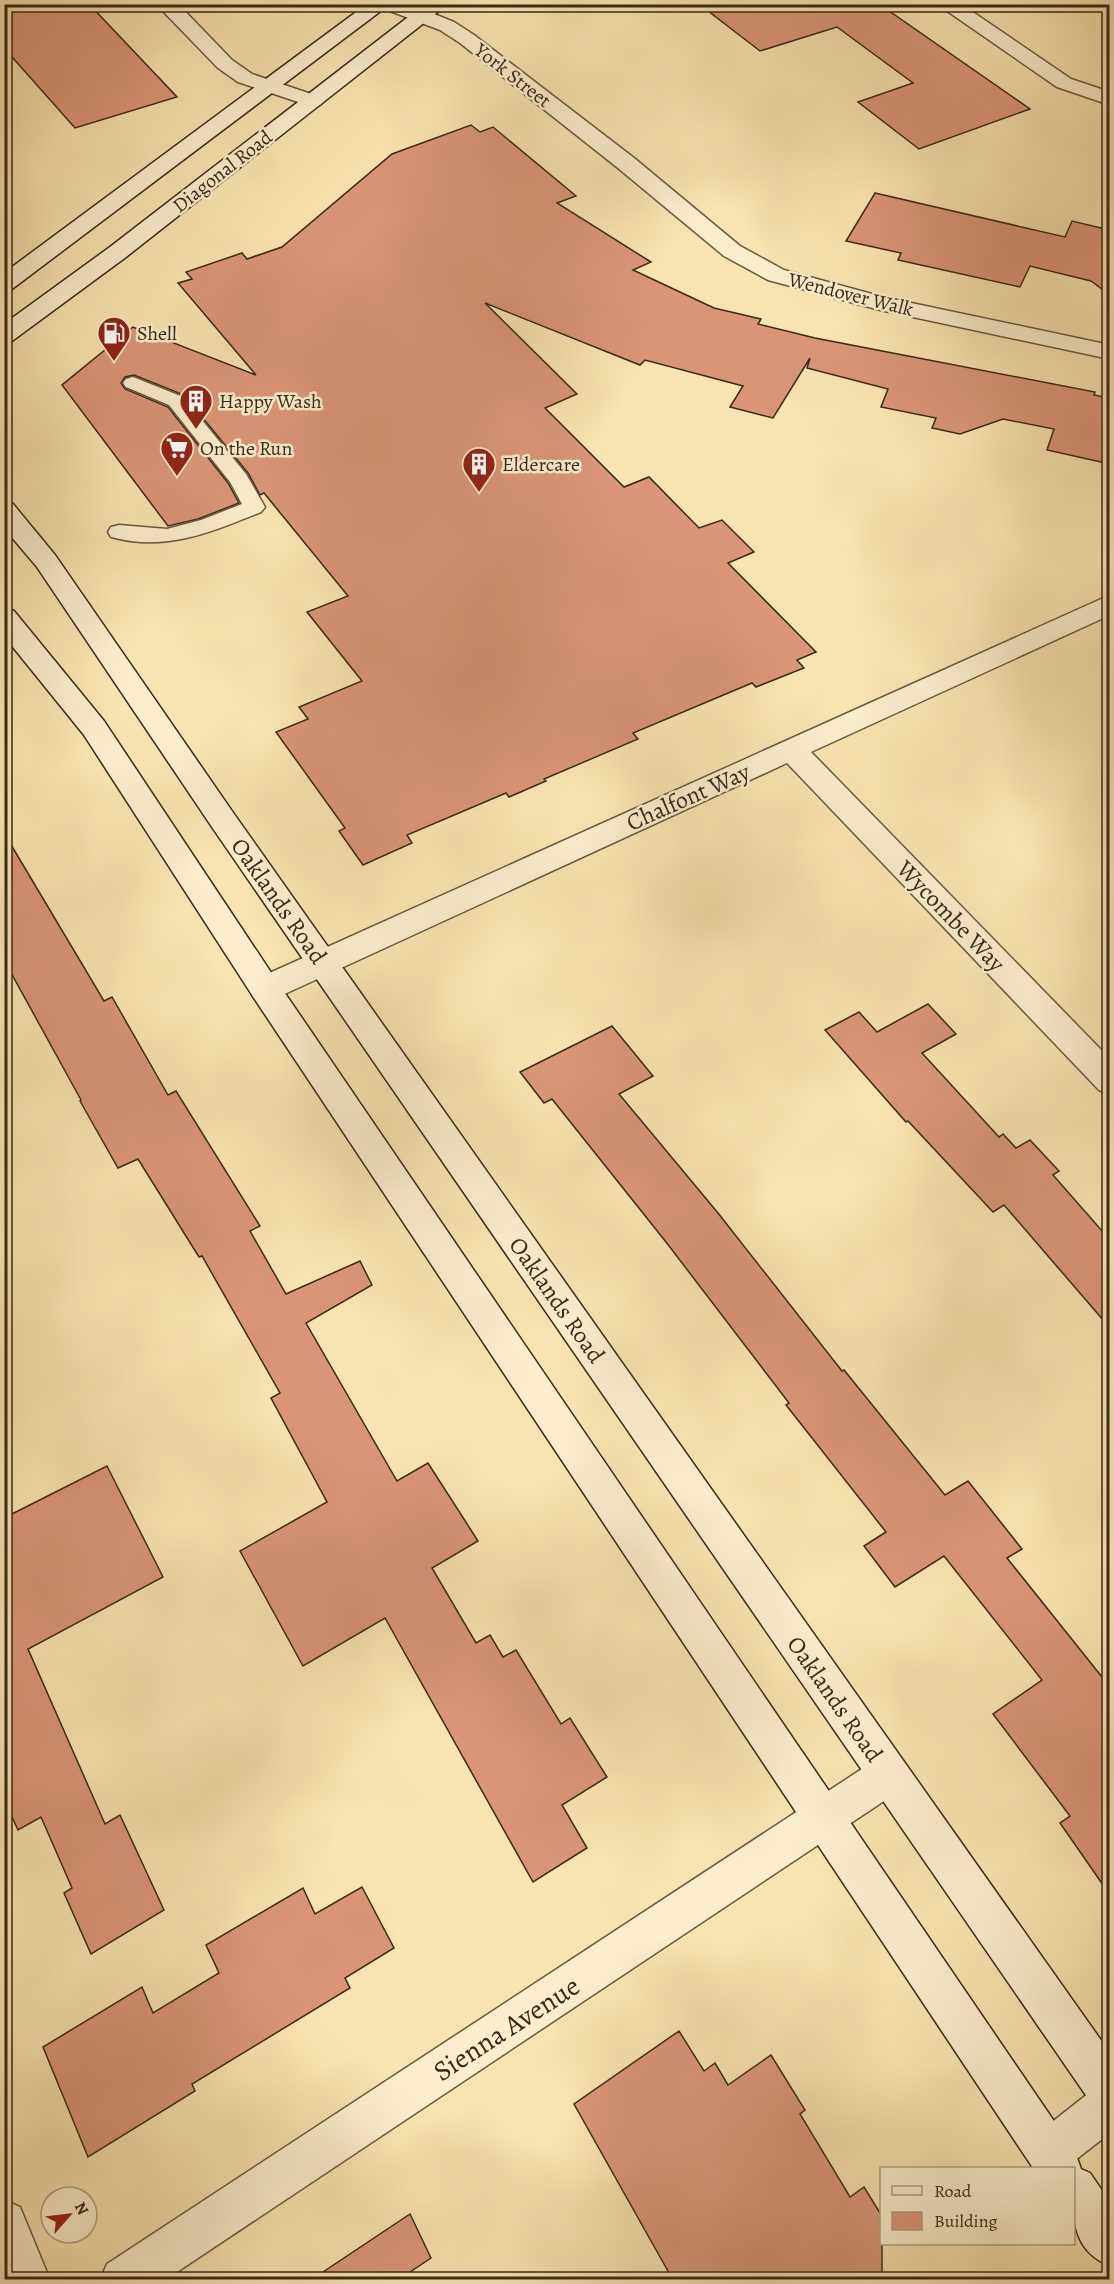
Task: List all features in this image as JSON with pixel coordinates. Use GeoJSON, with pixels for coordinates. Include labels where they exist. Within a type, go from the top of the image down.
{"type":"FeatureCollection","features":[{"type":"Feature","properties":{"kind":"main road"},"geometry":{"type":"LineString","coordinates":[[166,4],[225,64],[245,78],[313,101]]}},
{"type":"Feature","properties":{"kind":"main road","name":"Diagonal Road"},"geometry":{"type":"LineString","coordinates":[[4,284],[380,4]]}},
{"type":"Feature","properties":{"kind":"main road","name":"York Street"},"geometry":{"type":"LineString","coordinates":[[389,4],[430,10],[447,26],[467,39],[626,163]]}},
{"type":"Feature","properties":{"kind":"main road"},"geometry":{"type":"LineString","coordinates":[[947,4],[1064,83],[1110,99]]}},
{"type":"Feature","properties":{"kind":"main road","name":"Diagonal Road"},"geometry":{"type":"LineString","coordinates":[[4,336],[430,10]]}},
{"type":"Feature","properties":{"kind":"main road","name":"Wendover Walk"},"geometry":{"type":"LineString","coordinates":[[626,163],[732,251],[776,275],[880,303],[1110,352]]}},
{"type":"Feature","properties":{"kind":"main road","name":"Oaklands Road"},"geometry":{"type":"LineString","coordinates":[[4,510],[59,580],[321,962],[1110,2091]]}},
{"type":"Feature","properties":{"kind":"main road","name":"Chalfont Way"},"geometry":{"type":"LineString","coordinates":[[265,989],[1110,604]]}},
{"type":"Feature","properties":{"kind":"main road"},"geometry":{"type":"LineString","coordinates":[[4,617],[94,728],[265,989],[1054,2161],[1110,2105]]}},
{"type":"Feature","properties":{"kind":"main road","name":"Wycombe Way"},"geometry":{"type":"LineString","coordinates":[[792,750],[1110,1081]]}},
{"type":"Feature","properties":{"kind":"main road","name":"Sienna Avenue"},"geometry":{"type":"LineString","coordinates":[[123,2280],[888,1775]]}},
{"type":"Feature","properties":{"kind":"main road"},"geometry":{"type":"LineString","coordinates":[[1075,2190],[1110,2243]]}},
{"type":"Feature","properties":{"kind":"main road"},"geometry":{"type":"LineString","coordinates":[[4,2223],[27,2280]]}},
{"type":"Feature","properties":{"kind":"lane"},"geometry":{"type":"LineString","coordinates":[[118,532],[167,536],[208,525],[254,507],[239,479],[176,401],[133,383]]}},
{"type":"Feature","properties":{"kind":"building"},"geometry":{"type":"Polygon","coordinates":[[[4,4],[89,4],[177,97],[75,128],[4,48],[4,4]]]}},
{"type":"Feature","properties":{"kind":"building"},"geometry":{"type":"Polygon","coordinates":[[[699,4],[879,4],[1030,109],[919,149],[858,102],[913,83],[837,27],[760,51],[699,4]]]}},
{"type":"Feature","properties":{"kind":"building","name":"Eldercare"},"geometry":{"type":"Polygon","coordinates":[[[471,125],[480,132],[493,127],[576,196],[557,203],[651,262],[633,270],[714,308],[761,319],[758,324],[815,338],[1095,392],[1094,395],[1110,398],[1110,464],[1047,450],[1054,429],[1003,419],[960,434],[932,428],[936,418],[881,407],[888,389],[807,368],[810,358],[773,418],[730,407],[743,386],[645,360],[640,365],[485,303],[577,394],[545,408],[624,487],[649,477],[699,528],[722,520],[754,552],[728,563],[816,652],[797,660],[804,668],[756,687],[752,683],[633,733],[638,739],[544,779],[546,781],[509,797],[506,793],[407,835],[412,843],[363,865],[339,831],[345,828],[276,732],[308,719],[299,707],[362,681],[307,612],[348,596],[264,493],[260,495],[248,473],[184,395],[134,375],[125,377],[121,383],[125,389],[168,407],[228,483],[239,503],[198,519],[168,526],[62,385],[133,327],[256,375],[178,283],[192,279],[186,272],[242,253],[247,259],[282,247],[392,154],[471,125]]]}},
{"type":"Feature","properties":{"kind":"building"},"geometry":{"type":"Polygon","coordinates":[[[875,193],[1065,237],[1072,221],[1110,230],[1110,295],[1091,281],[1030,266],[1020,287],[898,260],[901,253],[846,241],[875,193]]]}},
{"type":"Feature","properties":{"kind":"building"},"geometry":{"type":"Polygon","coordinates":[[[4,833],[104,1001],[112,997],[168,1095],[176,1091],[260,1226],[250,1231],[286,1294],[360,1261],[372,1285],[306,1323],[397,1481],[428,1463],[478,1541],[432,1568],[476,1643],[490,1635],[503,1657],[516,1650],[561,1724],[570,1718],[607,1777],[562,1805],[587,1848],[533,1882],[385,1618],[303,1666],[240,1551],[327,1502],[271,1398],[280,1393],[202,1256],[199,1257],[138,1159],[118,1168],[4,960],[4,833]]]}},
{"type":"Feature","properties":{"kind":"building"},"geometry":{"type":"Polygon","coordinates":[[[928,1004],[956,1034],[922,1053],[999,1137],[1003,1134],[1016,1148],[1030,1140],[1059,1171],[1053,1175],[1110,1240],[1110,1328],[1004,1205],[993,1212],[908,1121],[906,1122],[825,1030],[859,1012],[877,1032],[928,1004]]]}},
{"type":"Feature","properties":{"kind":"building"},"geometry":{"type":"Polygon","coordinates":[[[612,1026],[653,1076],[619,1094],[945,1495],[968,1481],[1022,1549],[1007,1558],[1110,1687],[1110,1895],[1060,1823],[1070,1816],[993,1714],[1042,1680],[944,1556],[895,1587],[864,1546],[886,1532],[786,1405],[789,1403],[666,1242],[552,1099],[544,1103],[520,1072],[612,1026]]]}},
{"type":"Feature","properties":{"kind":"building"},"geometry":{"type":"Polygon","coordinates":[[[107,1466],[163,1577],[28,1649],[105,1824],[120,1815],[164,1910],[91,1954],[64,1893],[72,1888],[41,1817],[18,1830],[4,1799],[4,1518],[107,1466]]]}},
{"type":"Feature","properties":{"kind":"building"},"geometry":{"type":"Polygon","coordinates":[[[362,1887],[394,1948],[345,1978],[350,1988],[192,2084],[195,2091],[88,2157],[43,2047],[142,1987],[153,2013],[219,1973],[206,1945],[303,1888],[315,1914],[362,1887]]]}},
{"type":"Feature","properties":{"kind":"building"},"geometry":{"type":"Polygon","coordinates":[[[679,2031],[704,2071],[715,2063],[728,2085],[771,2055],[805,2110],[800,2114],[850,2197],[864,2187],[880,2213],[882,2280],[673,2280],[574,2104],[679,2031]]]}},
{"type":"Feature","properties":{"kind":"building"},"geometry":{"type":"Polygon","coordinates":[[[410,2214],[431,2258],[398,2280],[311,2280],[410,2214]]]}},
{"type":"Feature","properties":{"kind":"place","name":"Shell"},"geometry":{"type":"Point","coordinates":[114,362]}},
{"type":"Feature","properties":{"kind":"place","name":"Happy Wash"},"geometry":{"type":"Point","coordinates":[196,430]}},
{"type":"Feature","properties":{"kind":"place","name":"On the Run"},"geometry":{"type":"Point","coordinates":[177,477]}},
{"type":"Feature","properties":{"kind":"place","name":"Eldercare"},"geometry":{"type":"Point","coordinates":[479,493]}}]}
